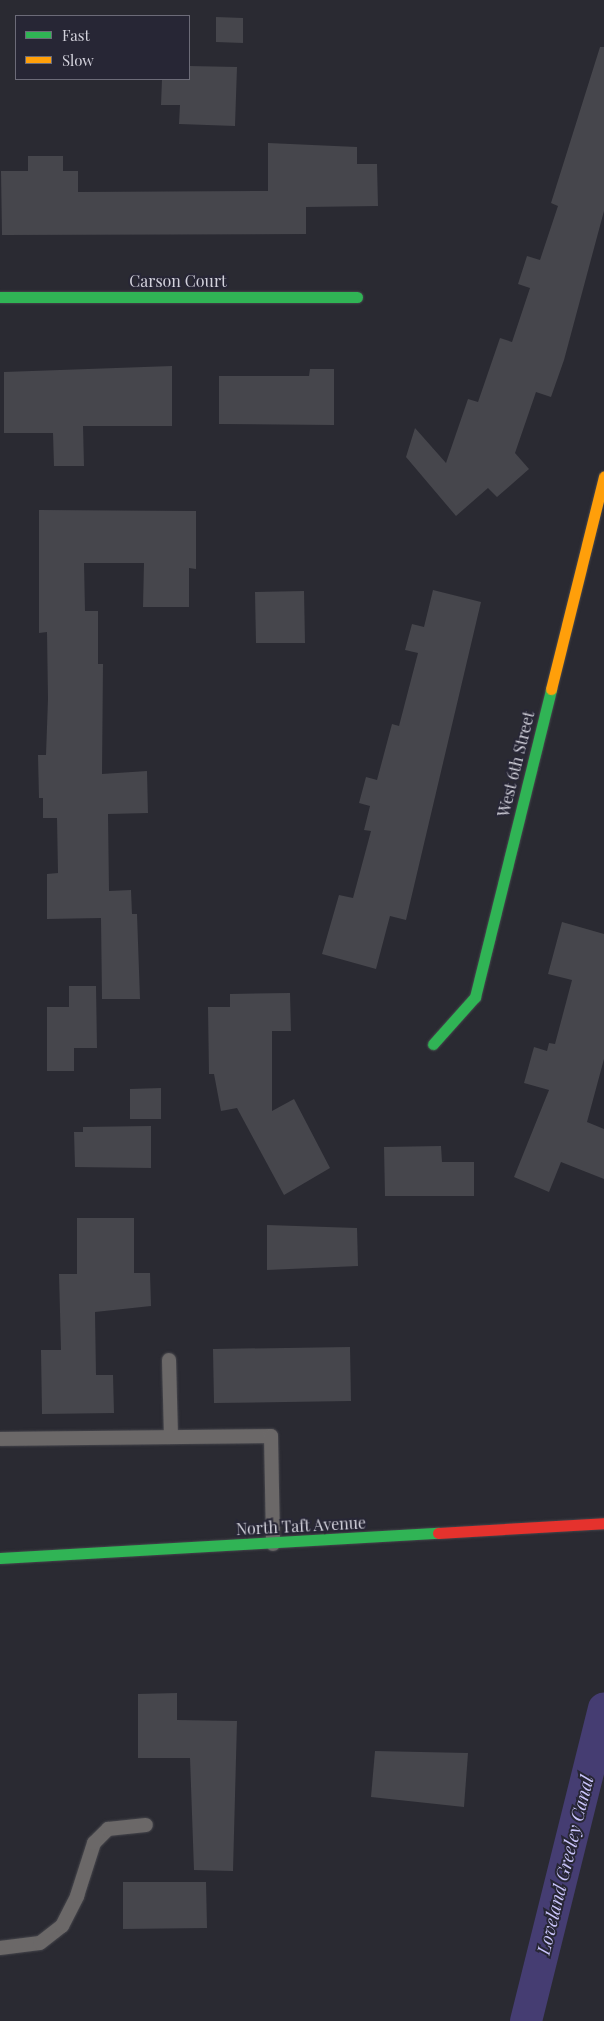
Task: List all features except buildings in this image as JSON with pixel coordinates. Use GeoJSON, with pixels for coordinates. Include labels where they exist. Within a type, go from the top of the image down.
{"type":"FeatureCollection","features":[{"type":"Feature","properties":{"kind":"street","name":"Carson Court"},"geometry":{"type":"LineString","coordinates":[[0,297],[357,297]]}},
{"type":"Feature","properties":{"kind":"street","name":"West 6th Street"},"geometry":{"type":"LineString","coordinates":[[434,1044],[475,997],[604,477]]}},
{"type":"Feature","properties":{"kind":"street","name":"North Taft Avenue"},"geometry":{"type":"LineString","coordinates":[[0,1558],[273,1544],[604,1523]]}},
{"type":"Feature","properties":{"kind":"lane"},"geometry":{"type":"LineString","coordinates":[[169,1360],[171,1437]]}},
{"type":"Feature","properties":{"kind":"lane"},"geometry":{"type":"LineString","coordinates":[[0,1439],[271,1436],[273,1544]]}},
{"type":"Feature","properties":{"kind":"lane"},"geometry":{"type":"LineString","coordinates":[[0,1948],[40,1943],[62,1926],[77,1896],[94,1843],[108,1829],[146,1825]]}},
{"type":"Feature","properties":{"kind":"waterway","name":"Loveland Greeley Canal"},"geometry":{"type":"LineString","coordinates":[[526,2021],[604,1709]]}},
{"type":"Feature","properties":{"kind":"traffic: fast"},"geometry":{"type":"LineString","coordinates":[[0,297],[357,297]]}},
{"type":"Feature","properties":{"kind":"traffic: fast"},"geometry":{"type":"LineString","coordinates":[[433,1044],[475,997],[551,689]]}},
{"type":"Feature","properties":{"kind":"traffic: fast"},"geometry":{"type":"LineString","coordinates":[[0,1558],[438,1533]]}},
{"type":"Feature","properties":{"kind":"traffic: slow"},"geometry":{"type":"LineString","coordinates":[[551,689],[604,477]]}},
{"type":"Feature","properties":{"kind":"traffic: jam"},"geometry":{"type":"LineString","coordinates":[[438,1533],[604,1523]]}}]}
